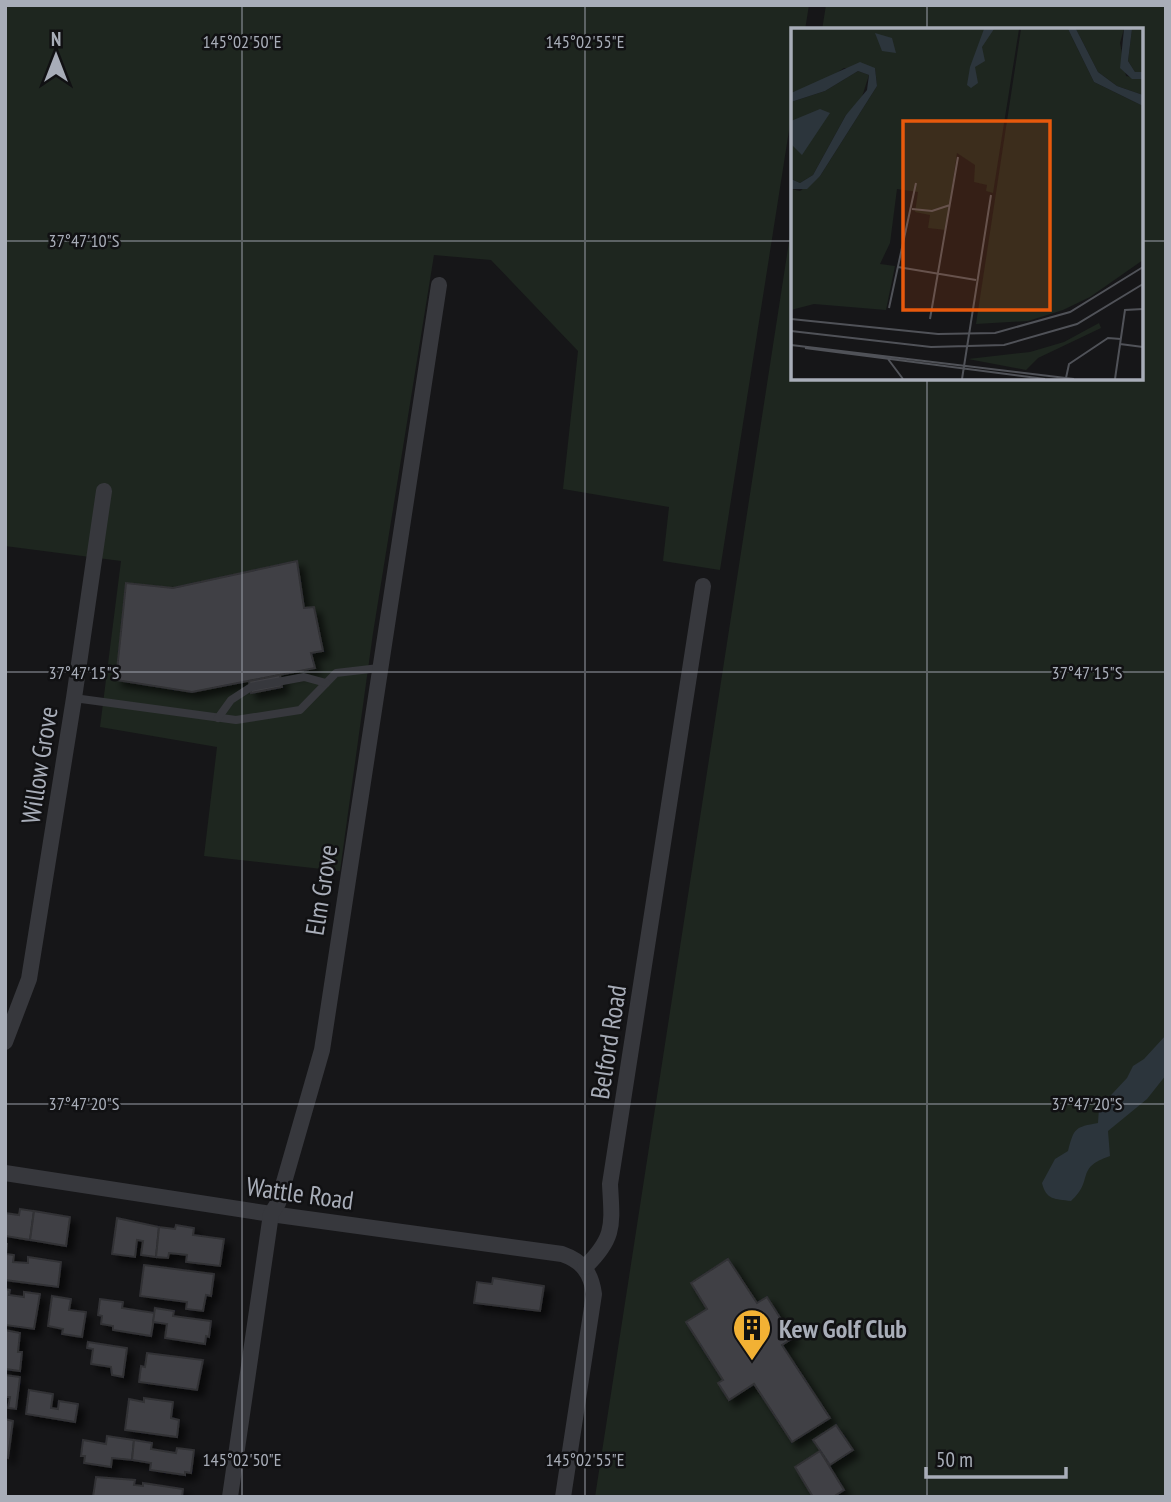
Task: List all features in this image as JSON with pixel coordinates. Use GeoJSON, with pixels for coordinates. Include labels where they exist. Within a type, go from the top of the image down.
{"type":"FeatureCollection","features":[{"type":"Feature","properties":{"kind":"street","name":"Elm Grove"},"geometry":{"type":"LineString","coordinates":[[230,1497],[271,1214],[278,1203],[322,1050],[439,285]]}},
{"type":"Feature","properties":{"kind":"street","name":"Willow Grove"},"geometry":{"type":"LineString","coordinates":[[5,1042],[29,979],[104,491]]}},
{"type":"Feature","properties":{"kind":"street","name":"Belford Road"},"geometry":{"type":"LineString","coordinates":[[585,1267],[603,1248],[610,1234],[610,1184],[703,586]]}},
{"type":"Feature","properties":{"kind":"street","name":"Wattle Road"},"geometry":{"type":"LineString","coordinates":[[5,1173],[271,1214],[562,1254],[574,1258],[585,1267]]}},
{"type":"Feature","properties":{"kind":"street"},"geometry":{"type":"LineString","coordinates":[[563,1497],[594,1294],[592,1280],[585,1267]]}},
{"type":"Feature","properties":{"kind":"lane"},"geometry":{"type":"LineString","coordinates":[[74,698],[236,720],[300,710],[336,673],[379,668]]}},
{"type":"Feature","properties":{"kind":"lane"},"geometry":{"type":"LineString","coordinates":[[218,718],[231,700],[251,687],[304,677],[326,683]]}},
{"type":"Feature","properties":{"kind":"shaded area"},"geometry":{"type":"Polygon","coordinates":[[[5,5],[809,5],[805,28],[791,28],[791,118],[720,570],[663,561],[669,507],[563,489],[578,351],[491,260],[434,255],[373,633],[340,871],[204,856],[217,747],[100,727],[121,561],[5,546],[5,5]]]}},
{"type":"Feature","properties":{"kind":"shaded area","name":"Kew Golf Club"},"geometry":{"type":"Polygon","coordinates":[[[826,5],[1166,5],[1166,1497],[595,1497],[791,229],[791,380],[1143,380],[1143,28],[822,28],[826,5]]]}},
{"type":"Feature","properties":{"kind":"shaded area"},"geometry":{"type":"Polygon","coordinates":[[[1166,1035],[1166,1075],[1147,1099],[1108,1131],[1110,1156],[1092,1165],[1078,1194],[1071,1201],[1049,1196],[1042,1183],[1055,1159],[1068,1151],[1077,1130],[1098,1123],[1099,1108],[1127,1078],[1133,1066],[1144,1059],[1166,1035]]]}},
{"type":"Feature","properties":{"kind":"building"},"geometry":{"type":"Polygon","coordinates":[[[297,561],[304,608],[314,607],[323,651],[311,653],[315,668],[192,692],[116,680],[126,583],[173,588],[297,561]]]}},
{"type":"Feature","properties":{"kind":"building"},"geometry":{"type":"Polygon","coordinates":[[[280,675],[282,687],[251,693],[249,681],[280,675]]]}},
{"type":"Feature","properties":{"kind":"building"},"geometry":{"type":"Polygon","coordinates":[[[20,1209],[34,1211],[30,1240],[5,1236],[5,1213],[19,1215],[20,1209]]]}},
{"type":"Feature","properties":{"kind":"building"},"geometry":{"type":"Polygon","coordinates":[[[34,1211],[70,1217],[66,1246],[30,1240],[34,1211]]]}},
{"type":"Feature","properties":{"kind":"building"},"geometry":{"type":"Polygon","coordinates":[[[117,1218],[159,1227],[156,1257],[141,1255],[143,1241],[137,1240],[135,1257],[112,1254],[117,1218]]]}},
{"type":"Feature","properties":{"kind":"building"},"geometry":{"type":"Polygon","coordinates":[[[176,1225],[194,1228],[193,1235],[224,1239],[220,1266],[186,1262],[187,1255],[169,1253],[168,1258],[156,1257],[159,1227],[175,1229],[176,1225]]]}},
{"type":"Feature","properties":{"kind":"building"},"geometry":{"type":"Polygon","coordinates":[[[5,1244],[6,1254],[14,1255],[13,1262],[28,1263],[28,1257],[61,1262],[58,1287],[5,1280],[5,1244]]]}},
{"type":"Feature","properties":{"kind":"building","name":"Kew Golf Club"},"geometry":{"type":"Polygon","coordinates":[[[728,1259],[757,1303],[767,1297],[793,1338],[782,1345],[830,1418],[792,1442],[754,1384],[729,1400],[718,1383],[723,1380],[686,1322],[707,1309],[691,1283],[728,1259]]]}},
{"type":"Feature","properties":{"kind":"building"},"geometry":{"type":"Polygon","coordinates":[[[144,1265],[214,1274],[211,1296],[206,1295],[203,1311],[186,1309],[187,1302],[140,1296],[144,1265]]]}},
{"type":"Feature","properties":{"kind":"building"},"geometry":{"type":"Polygon","coordinates":[[[493,1278],[544,1286],[540,1311],[474,1303],[477,1282],[492,1284],[493,1278]]]}},
{"type":"Feature","properties":{"kind":"building"},"geometry":{"type":"Polygon","coordinates":[[[5,1289],[10,1290],[9,1295],[24,1297],[24,1292],[40,1294],[34,1329],[5,1325],[5,1289]]]}},
{"type":"Feature","properties":{"kind":"building"},"geometry":{"type":"Polygon","coordinates":[[[52,1296],[71,1299],[69,1310],[86,1312],[82,1337],[62,1334],[63,1329],[48,1326],[52,1296]]]}},
{"type":"Feature","properties":{"kind":"building"},"geometry":{"type":"Polygon","coordinates":[[[100,1299],[123,1302],[122,1308],[155,1313],[151,1336],[113,1330],[113,1326],[101,1324],[102,1316],[98,1315],[100,1299]]]}},
{"type":"Feature","properties":{"kind":"building"},"geometry":{"type":"Polygon","coordinates":[[[155,1308],[174,1311],[173,1316],[211,1321],[209,1337],[206,1336],[205,1344],[165,1338],[167,1324],[153,1322],[155,1308]]]}},
{"type":"Feature","properties":{"kind":"building"},"geometry":{"type":"Polygon","coordinates":[[[5,1330],[20,1333],[20,1371],[5,1369],[5,1330]]]}},
{"type":"Feature","properties":{"kind":"building"},"geometry":{"type":"Polygon","coordinates":[[[88,1342],[127,1348],[123,1377],[112,1375],[111,1367],[91,1364],[93,1349],[87,1348],[88,1342]]]}},
{"type":"Feature","properties":{"kind":"building"},"geometry":{"type":"Polygon","coordinates":[[[147,1353],[203,1360],[197,1390],[139,1382],[141,1366],[145,1367],[147,1353]]]}},
{"type":"Feature","properties":{"kind":"building"},"geometry":{"type":"Polygon","coordinates":[[[5,1375],[20,1377],[16,1409],[8,1408],[10,1397],[6,1397],[5,1401],[5,1375]]]}},
{"type":"Feature","properties":{"kind":"building"},"geometry":{"type":"Polygon","coordinates":[[[29,1390],[53,1394],[51,1408],[58,1409],[59,1401],[78,1404],[75,1422],[26,1414],[29,1390]]]}},
{"type":"Feature","properties":{"kind":"building"},"geometry":{"type":"Polygon","coordinates":[[[144,1398],[173,1402],[171,1418],[179,1420],[177,1437],[125,1430],[129,1399],[144,1402],[144,1398]]]}},
{"type":"Feature","properties":{"kind":"building"},"geometry":{"type":"Polygon","coordinates":[[[5,1419],[13,1421],[8,1458],[5,1457],[5,1419]]]}},
{"type":"Feature","properties":{"kind":"building"},"geometry":{"type":"Polygon","coordinates":[[[836,1425],[853,1450],[830,1465],[813,1440],[836,1425]]]}},
{"type":"Feature","properties":{"kind":"building"},"geometry":{"type":"Polygon","coordinates":[[[107,1436],[134,1440],[132,1460],[112,1458],[111,1467],[84,1463],[85,1456],[81,1456],[83,1440],[106,1444],[107,1436]]]}},
{"type":"Feature","properties":{"kind":"building"},"geometry":{"type":"Polygon","coordinates":[[[134,1440],[152,1443],[151,1449],[176,1453],[177,1448],[194,1450],[191,1473],[185,1472],[185,1475],[150,1470],[151,1463],[132,1460],[134,1440]]]}},
{"type":"Feature","properties":{"kind":"building"},"geometry":{"type":"Polygon","coordinates":[[[820,1451],[844,1490],[833,1497],[813,1497],[795,1467],[820,1451]]]}},
{"type":"Feature","properties":{"kind":"building"},"geometry":{"type":"Polygon","coordinates":[[[96,1477],[135,1480],[134,1485],[143,1486],[143,1483],[183,1489],[182,1497],[93,1497],[96,1477]]]}},
{"type":"Feature","properties":{"kind":"place","name":"Kew Golf Club"},"geometry":{"type":"Point","coordinates":[752,1362]}}]}
